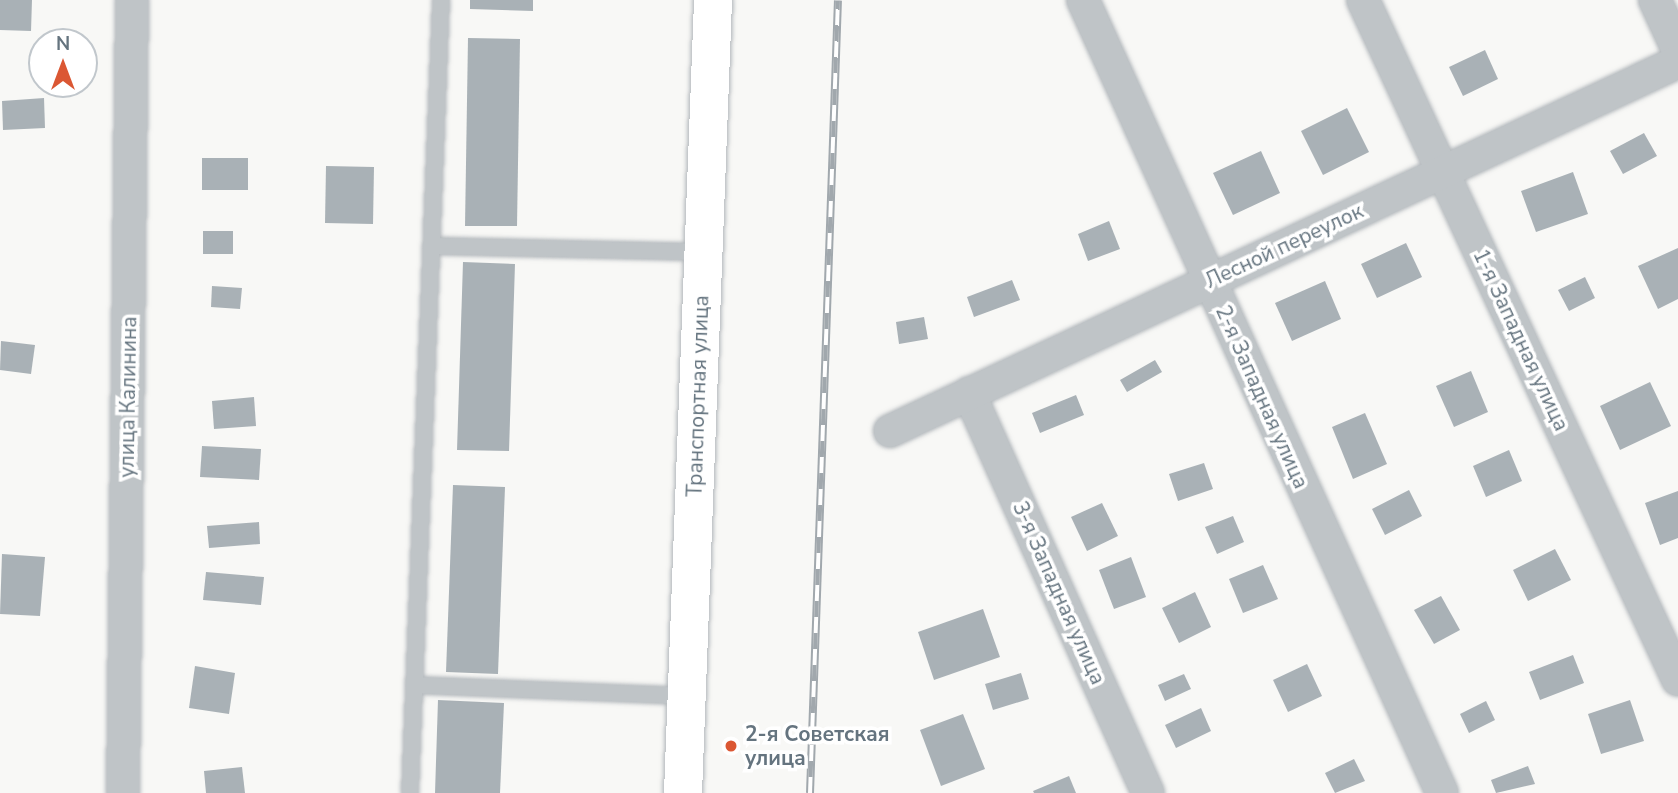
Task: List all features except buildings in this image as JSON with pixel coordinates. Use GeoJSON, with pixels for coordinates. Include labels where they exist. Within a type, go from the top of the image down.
{"type":"FeatureCollection","features":[{"type":"Feature","properties":{"kind":"main road","name":"Транспортная улица"},"geometry":{"type":"LineString","coordinates":[[683,793],[713,0]]}},
{"type":"Feature","properties":{"kind":"street","name":"улица Калинина"},"geometry":{"type":"LineString","coordinates":[[123,793],[132,0]]}},
{"type":"Feature","properties":{"kind":"street","name":"2-я Западная улица"},"geometry":{"type":"LineString","coordinates":[[1083,0],[1442,793]]}},
{"type":"Feature","properties":{"kind":"street","name":"1-я Западная улица"},"geometry":{"type":"LineString","coordinates":[[1363,0],[1678,680]]}},
{"type":"Feature","properties":{"kind":"street"},"geometry":{"type":"LineString","coordinates":[[1655,0],[1678,50]]}},
{"type":"Feature","properties":{"kind":"street","name":"Лесной переулок"},"geometry":{"type":"LineString","coordinates":[[890,431],[1678,62]]}},
{"type":"Feature","properties":{"kind":"street","name":"3-я Западная улица"},"geometry":{"type":"LineString","coordinates":[[969,393],[1148,793]]}},
{"type":"Feature","properties":{"kind":"lane"},"geometry":{"type":"LineString","coordinates":[[410,793],[441,0]]}},
{"type":"Feature","properties":{"kind":"lane"},"geometry":{"type":"LineString","coordinates":[[431,246],[703,251]]}},
{"type":"Feature","properties":{"kind":"lane"},"geometry":{"type":"LineString","coordinates":[[414,685],[686,696]]}},
{"type":"Feature","properties":{"kind":"railway"},"geometry":{"type":"LineString","coordinates":[[810,793],[838,0]]}},
{"type":"Feature","properties":{"kind":"place","name":"2-я Советская улица"},"geometry":{"type":"Point","coordinates":[731,746]}}]}
